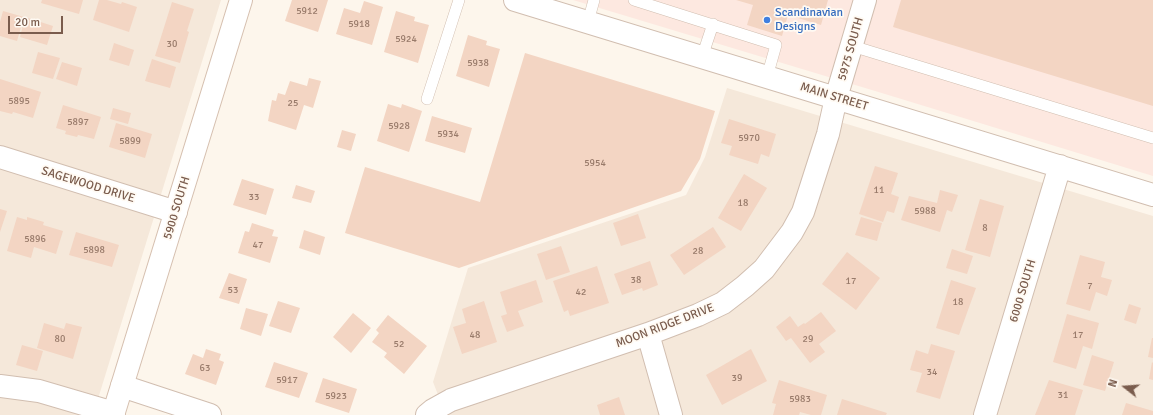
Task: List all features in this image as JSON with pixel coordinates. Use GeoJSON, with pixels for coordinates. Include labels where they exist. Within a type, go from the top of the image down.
{"type":"FeatureCollection","features":[{"type":"Feature","properties":{"kind":"street","name":"5900 SOUTH"},"geometry":{"type":"LineString","coordinates":[[114,414],[241,0]]}},
{"type":"Feature","properties":{"kind":"street","name":"MAIN STREET"},"geometry":{"type":"LineString","coordinates":[[515,0],[1153,194]]}},
{"type":"Feature","properties":{"kind":"street","name":"5975 SOUTH"},"geometry":{"type":"LineString","coordinates":[[836,98],[865,0]]}},
{"type":"Feature","properties":{"kind":"street","name":"MOON RIDGE DRIVE"},"geometry":{"type":"LineString","coordinates":[[427,415],[432,410],[451,400],[648,334],[698,315],[723,302],[745,286],[764,269],[779,251],[803,212],[828,134],[836,98]]}},
{"type":"Feature","properties":{"kind":"street","name":"SAGEWOOD DRIVE"},"geometry":{"type":"LineString","coordinates":[[0,157],[176,212]]}},
{"type":"Feature","properties":{"kind":"street","name":"6000 SOUTH"},"geometry":{"type":"LineString","coordinates":[[985,415],[1060,166]]}},
{"type":"Feature","properties":{"kind":"street"},"geometry":{"type":"LineString","coordinates":[[648,334],[671,415]]}},
{"type":"Feature","properties":{"kind":"street"},"geometry":{"type":"LineString","coordinates":[[0,386],[38,391],[114,414]]}},
{"type":"Feature","properties":{"kind":"street"},"geometry":{"type":"LineString","coordinates":[[122,386],[210,415]]}},
{"type":"Feature","properties":{"kind":"lane"},"geometry":{"type":"LineString","coordinates":[[427,99],[459,0]]}},
{"type":"Feature","properties":{"kind":"lane"},"geometry":{"type":"LineString","coordinates":[[588,22],[594,0]]}},
{"type":"Feature","properties":{"kind":"lane"},"geometry":{"type":"LineString","coordinates":[[634,0],[776,45],[767,77]]}},
{"type":"Feature","properties":{"kind":"lane"},"geometry":{"type":"LineString","coordinates":[[702,57],[713,24]]}},
{"type":"Feature","properties":{"kind":"lane"},"geometry":{"type":"LineString","coordinates":[[852,46],[1153,138]]}},
{"type":"Feature","properties":{"kind":"shaded area"},"geometry":{"type":"Polygon","coordinates":[[[0,0],[221,0],[93,415],[0,415],[0,0]]]}},
{"type":"Feature","properties":{"kind":"shaded area"},"geometry":{"type":"Polygon","coordinates":[[[573,0],[1153,0],[1153,176],[885,94],[573,0]]]}},
{"type":"Feature","properties":{"kind":"shaded area"},"geometry":{"type":"Polygon","coordinates":[[[727,88],[1153,216],[1153,415],[446,415],[433,382],[468,268],[686,195],[705,157],[727,88]]]}},
{"type":"Feature","properties":{"kind":"building"},"geometry":{"type":"Polygon","coordinates":[[[42,0],[83,0],[79,14],[41,3],[42,0]]]}},
{"type":"Feature","properties":{"kind":"building"},"geometry":{"type":"Polygon","coordinates":[[[99,0],[107,0],[121,4],[122,2],[137,7],[129,32],[93,20],[99,0]]]}},
{"type":"Feature","properties":{"kind":"building"},"geometry":{"type":"Polygon","coordinates":[[[292,0],[328,0],[318,32],[285,21],[292,0]]]}},
{"type":"Feature","properties":{"kind":"building","name":"Scandinavian Designs"},"geometry":{"type":"Polygon","coordinates":[[[736,0],[828,0],[821,25],[788,15],[782,36],[747,25],[753,5],[736,0]]]}},
{"type":"Feature","properties":{"kind":"building"},"geometry":{"type":"Polygon","coordinates":[[[901,0],[1153,0],[1153,106],[893,27],[901,0]]]}},
{"type":"Feature","properties":{"kind":"building"},"geometry":{"type":"Polygon","coordinates":[[[364,1],[383,7],[372,45],[336,34],[344,8],[360,13],[364,1]]]}},
{"type":"Feature","properties":{"kind":"building"},"geometry":{"type":"Polygon","coordinates":[[[172,2],[194,9],[187,31],[189,32],[180,63],[155,56],[172,2]]]}},
{"type":"Feature","properties":{"kind":"building"},"geometry":{"type":"Polygon","coordinates":[[[3,11],[24,17],[17,41],[0,36],[0,22],[3,11]]]}},
{"type":"Feature","properties":{"kind":"building"},"geometry":{"type":"Polygon","coordinates":[[[396,11],[415,17],[414,21],[429,25],[418,63],[384,52],[396,11]]]}},
{"type":"Feature","properties":{"kind":"building"},"geometry":{"type":"Polygon","coordinates":[[[25,17],[53,26],[47,45],[20,37],[25,17]]]}},
{"type":"Feature","properties":{"kind":"building"},"geometry":{"type":"Polygon","coordinates":[[[468,35],[487,41],[486,45],[500,49],[489,87],[456,76],[468,35]]]}},
{"type":"Feature","properties":{"kind":"building"},"geometry":{"type":"Polygon","coordinates":[[[114,43],[134,50],[129,66],[109,60],[114,43]]]}},
{"type":"Feature","properties":{"kind":"building"},"geometry":{"type":"Polygon","coordinates":[[[38,52],[60,58],[53,79],[32,73],[38,52]]]}},
{"type":"Feature","properties":{"kind":"building"},"geometry":{"type":"Polygon","coordinates":[[[525,53],[715,111],[700,159],[681,191],[459,268],[345,233],[365,167],[480,202],[525,53]]]}},
{"type":"Feature","properties":{"kind":"building"},"geometry":{"type":"Polygon","coordinates":[[[152,59],[176,67],[170,88],[145,81],[152,59]]]}},
{"type":"Feature","properties":{"kind":"building"},"geometry":{"type":"Polygon","coordinates":[[[62,62],[82,68],[77,86],[56,79],[62,62]]]}},
{"type":"Feature","properties":{"kind":"building"},"geometry":{"type":"Polygon","coordinates":[[[309,78],[321,81],[313,108],[304,105],[296,130],[268,121],[272,100],[276,101],[278,93],[285,95],[290,81],[307,86],[309,78]]]}},
{"type":"Feature","properties":{"kind":"building"},"geometry":{"type":"Polygon","coordinates":[[[0,79],[41,92],[33,118],[13,112],[12,114],[0,111],[0,79]]]}},
{"type":"Feature","properties":{"kind":"building"},"geometry":{"type":"Polygon","coordinates":[[[388,104],[401,108],[402,104],[422,111],[409,152],[377,141],[388,104]]]}},
{"type":"Feature","properties":{"kind":"building"},"geometry":{"type":"Polygon","coordinates":[[[63,105],[101,117],[94,139],[78,135],[77,137],[65,134],[66,131],[56,128],[63,105]]]}},
{"type":"Feature","properties":{"kind":"building"},"geometry":{"type":"Polygon","coordinates":[[[113,108],[131,113],[128,124],[110,119],[113,108]]]}},
{"type":"Feature","properties":{"kind":"building"},"geometry":{"type":"Polygon","coordinates":[[[432,116],[472,128],[465,153],[425,141],[432,116]]]}},
{"type":"Feature","properties":{"kind":"building"},"geometry":{"type":"Polygon","coordinates":[[[729,119],[776,134],[769,157],[761,154],[758,164],[729,155],[732,146],[721,143],[729,119]]]}},
{"type":"Feature","properties":{"kind":"building"},"geometry":{"type":"Polygon","coordinates":[[[116,123],[152,134],[145,158],[109,147],[116,123]]]}},
{"type":"Feature","properties":{"kind":"building"},"geometry":{"type":"Polygon","coordinates":[[[342,130],[356,134],[351,151],[337,147],[342,130]]]}},
{"type":"Feature","properties":{"kind":"building"},"geometry":{"type":"Polygon","coordinates":[[[875,166],[898,173],[891,194],[899,197],[894,213],[887,211],[883,222],[859,214],[875,166]]]}},
{"type":"Feature","properties":{"kind":"building"},"geometry":{"type":"Polygon","coordinates":[[[744,174],[767,188],[741,231],[718,218],[744,174]]]}},
{"type":"Feature","properties":{"kind":"building"},"geometry":{"type":"Polygon","coordinates":[[[242,179],[274,189],[266,215],[233,205],[242,179]]]}},
{"type":"Feature","properties":{"kind":"building"},"geometry":{"type":"Polygon","coordinates":[[[296,185],[315,191],[311,203],[292,198],[296,185]]]}},
{"type":"Feature","properties":{"kind":"building"},"geometry":{"type":"Polygon","coordinates":[[[940,190],[958,195],[952,212],[947,210],[940,232],[901,220],[909,196],[937,203],[940,190]]]}},
{"type":"Feature","properties":{"kind":"building"},"geometry":{"type":"Polygon","coordinates":[[[980,199],[1004,206],[990,257],[965,250],[980,199]]]}},
{"type":"Feature","properties":{"kind":"building"},"geometry":{"type":"Polygon","coordinates":[[[0,209],[7,211],[0,232],[0,209]]]}},
{"type":"Feature","properties":{"kind":"building"},"geometry":{"type":"Polygon","coordinates":[[[638,214],[646,238],[621,246],[613,223],[638,214]]]}},
{"type":"Feature","properties":{"kind":"building"},"geometry":{"type":"Polygon","coordinates":[[[17,217],[27,220],[27,217],[44,222],[43,225],[63,231],[56,254],[34,247],[31,258],[7,251],[17,217]]]}},
{"type":"Feature","properties":{"kind":"building"},"geometry":{"type":"Polygon","coordinates":[[[861,217],[882,223],[877,241],[855,235],[861,217]]]}},
{"type":"Feature","properties":{"kind":"building"},"geometry":{"type":"Polygon","coordinates":[[[252,223],[274,230],[272,236],[278,237],[270,263],[238,253],[245,231],[249,232],[252,223]]]}},
{"type":"Feature","properties":{"kind":"building"},"geometry":{"type":"Polygon","coordinates":[[[713,227],[726,247],[684,275],[670,255],[713,227]]]}},
{"type":"Feature","properties":{"kind":"building"},"geometry":{"type":"Polygon","coordinates":[[[304,230],[325,237],[320,255],[299,248],[304,230]]]}},
{"type":"Feature","properties":{"kind":"building"},"geometry":{"type":"Polygon","coordinates":[[[76,232],[119,245],[112,267],[69,255],[76,232]]]}},
{"type":"Feature","properties":{"kind":"building"},"geometry":{"type":"Polygon","coordinates":[[[561,246],[570,272],[546,280],[537,254],[561,246]]]}},
{"type":"Feature","properties":{"kind":"building"},"geometry":{"type":"Polygon","coordinates":[[[952,249],[973,256],[967,274],[946,268],[952,249]]]}},
{"type":"Feature","properties":{"kind":"building"},"geometry":{"type":"Polygon","coordinates":[[[847,252],[880,278],[856,310],[822,284],[847,252]]]}},
{"type":"Feature","properties":{"kind":"building"},"geometry":{"type":"Polygon","coordinates":[[[1080,255],[1105,262],[1101,277],[1112,280],[1107,296],[1096,292],[1090,311],[1066,304],[1080,255]]]}},
{"type":"Feature","properties":{"kind":"building"},"geometry":{"type":"Polygon","coordinates":[[[650,261],[658,285],[643,291],[642,288],[622,295],[614,274],[650,261]]]}},
{"type":"Feature","properties":{"kind":"building"},"geometry":{"type":"Polygon","coordinates":[[[597,266],[609,303],[570,316],[568,310],[564,312],[553,281],[597,266]]]}},
{"type":"Feature","properties":{"kind":"building"},"geometry":{"type":"Polygon","coordinates":[[[229,273],[247,279],[239,304],[219,298],[229,273]]]}},
{"type":"Feature","properties":{"kind":"building"},"geometry":{"type":"Polygon","coordinates":[[[536,280],[543,302],[518,311],[524,326],[507,332],[501,316],[507,314],[500,292],[536,280]]]}},
{"type":"Feature","properties":{"kind":"building"},"geometry":{"type":"Polygon","coordinates":[[[951,280],[976,288],[959,335],[936,328],[951,280]]]}},
{"type":"Feature","properties":{"kind":"building"},"geometry":{"type":"Polygon","coordinates":[[[278,301],[300,308],[291,333],[269,326],[278,301]]]}},
{"type":"Feature","properties":{"kind":"building"},"geometry":{"type":"Polygon","coordinates":[[[484,301],[497,342],[462,354],[453,327],[466,323],[462,309],[484,301]]]}},
{"type":"Feature","properties":{"kind":"building"},"geometry":{"type":"Polygon","coordinates":[[[1129,304],[1141,308],[1136,324],[1124,320],[1129,304]]]}},
{"type":"Feature","properties":{"kind":"building"},"geometry":{"type":"Polygon","coordinates":[[[246,308],[268,314],[261,336],[240,329],[246,308]]]}},
{"type":"Feature","properties":{"kind":"building"},"geometry":{"type":"Polygon","coordinates":[[[821,312],[836,331],[819,344],[825,352],[810,363],[791,338],[786,341],[776,327],[790,316],[798,327],[804,323],[805,324],[821,312]]]}},
{"type":"Feature","properties":{"kind":"building"},"geometry":{"type":"Polygon","coordinates":[[[353,313],[371,328],[351,353],[333,337],[353,313]]]}},
{"type":"Feature","properties":{"kind":"building"},"geometry":{"type":"Polygon","coordinates":[[[1067,314],[1099,323],[1092,349],[1083,346],[1076,369],[1053,362],[1067,314]]]}},
{"type":"Feature","properties":{"kind":"building"},"geometry":{"type":"Polygon","coordinates":[[[388,315],[427,346],[404,374],[384,357],[387,353],[372,342],[379,333],[376,330],[388,315]]]}},
{"type":"Feature","properties":{"kind":"building"},"geometry":{"type":"Polygon","coordinates":[[[44,323],[64,329],[66,323],[82,327],[73,359],[37,348],[44,323]]]}},
{"type":"Feature","properties":{"kind":"building"},"geometry":{"type":"Polygon","coordinates":[[[1153,338],[1153,358],[1148,357],[1153,338]]]}},
{"type":"Feature","properties":{"kind":"building"},"geometry":{"type":"Polygon","coordinates":[[[931,344],[955,351],[940,399],[916,392],[922,373],[910,370],[916,350],[928,354],[931,344]]]}},
{"type":"Feature","properties":{"kind":"building"},"geometry":{"type":"Polygon","coordinates":[[[22,345],[43,351],[37,371],[16,365],[22,345]]]}},
{"type":"Feature","properties":{"kind":"building"},"geometry":{"type":"Polygon","coordinates":[[[206,349],[221,354],[219,360],[224,362],[216,385],[185,374],[193,354],[203,358],[206,349]]]}},
{"type":"Feature","properties":{"kind":"building"},"geometry":{"type":"Polygon","coordinates":[[[751,349],[767,381],[722,405],[706,375],[751,349]]]}},
{"type":"Feature","properties":{"kind":"building"},"geometry":{"type":"Polygon","coordinates":[[[1092,355],[1114,362],[1105,391],[1083,385],[1092,355]]]}},
{"type":"Feature","properties":{"kind":"building"},"geometry":{"type":"Polygon","coordinates":[[[274,362],[308,373],[299,398],[265,387],[274,362]]]}},
{"type":"Feature","properties":{"kind":"building"},"geometry":{"type":"Polygon","coordinates":[[[1152,362],[1153,363],[1153,380],[1149,379],[1152,362]]]}},
{"type":"Feature","properties":{"kind":"building"},"geometry":{"type":"Polygon","coordinates":[[[323,378],[357,389],[349,413],[315,402],[323,378]]]}},
{"type":"Feature","properties":{"kind":"building"},"geometry":{"type":"Polygon","coordinates":[[[779,380],[827,395],[821,415],[811,415],[800,412],[799,415],[773,415],[776,404],[772,403],[779,380]]]}},
{"type":"Feature","properties":{"kind":"building"},"geometry":{"type":"Polygon","coordinates":[[[1049,380],[1083,390],[1075,415],[1035,415],[1049,380]]]}},
{"type":"Feature","properties":{"kind":"building"},"geometry":{"type":"Polygon","coordinates":[[[619,397],[625,415],[600,415],[597,405],[619,397]]]}},
{"type":"Feature","properties":{"kind":"building"},"geometry":{"type":"Polygon","coordinates":[[[842,399],[887,413],[886,415],[837,415],[842,399]]]}},
{"type":"Feature","properties":{"kind":"building"},"geometry":{"type":"Polygon","coordinates":[[[1126,403],[1153,411],[1153,415],[1122,415],[1126,403]]]}},
{"type":"Feature","properties":{"kind":"place","name":"Scandinavian Designs"},"geometry":{"type":"Point","coordinates":[767,20]}}]}
